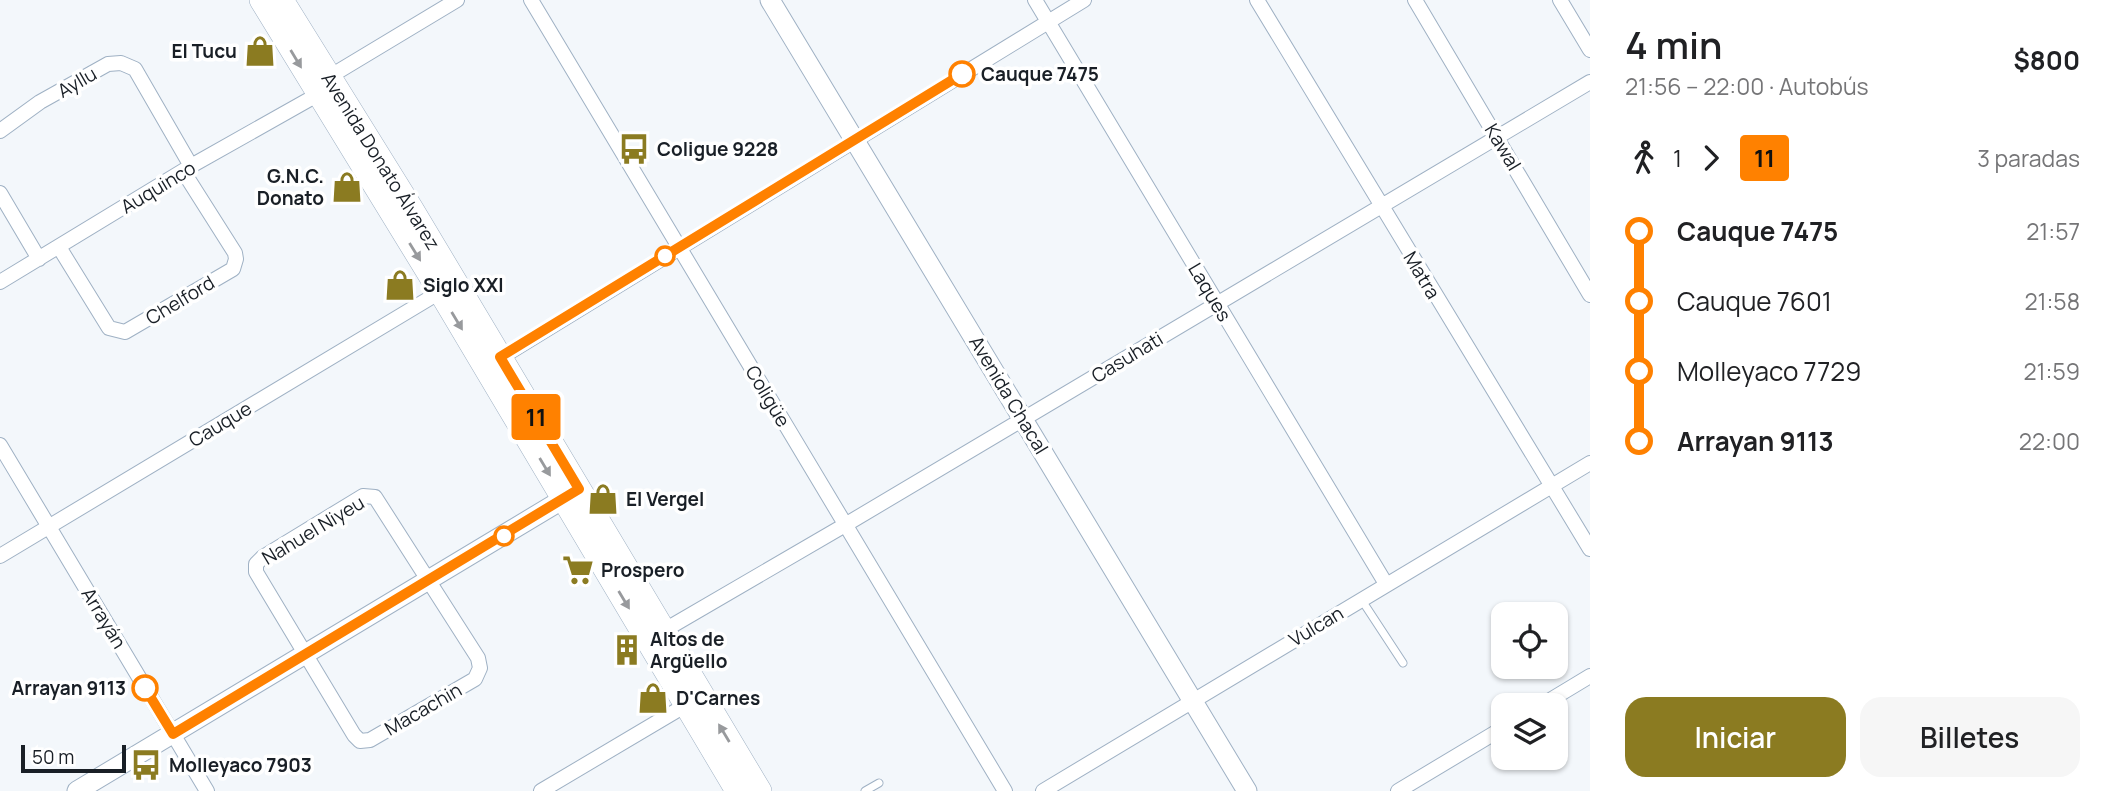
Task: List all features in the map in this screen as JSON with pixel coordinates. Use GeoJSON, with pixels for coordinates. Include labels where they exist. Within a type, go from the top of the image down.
{"type":"FeatureCollection","features":[{"type":"Feature","properties":{"kind":"main road","name":"Avenida Donato Álvarez"},"geometry":{"type":"LineString","coordinates":[[261,0],[323,86],[493,362],[572,494],[686,705],[737,791]]}},
{"type":"Feature","properties":{"kind":"main road","name":"Avenida Donato Álvarez"},"geometry":{"type":"LineString","coordinates":[[282,0],[323,86],[440,292],[493,362]]}},
{"type":"Feature","properties":{"kind":"main road","name":"Avenida Chacal"},"geometry":{"type":"LineString","coordinates":[[770,0],[1247,791]]}},
{"type":"Feature","properties":{"kind":"main road","name":"Avenida Donato Álvarez"},"geometry":{"type":"LineString","coordinates":[[572,494],[663,631],[760,791]]}},
{"type":"Feature","properties":{"kind":"main road"},"geometry":{"type":"LineString","coordinates":[[77,791],[572,494]]}},
{"type":"Feature","properties":{"kind":"street","name":"Auquinco"},"geometry":{"type":"LineString","coordinates":[[0,282],[323,86],[457,0]]}},
{"type":"Feature","properties":{"kind":"street","name":"Coligüe"},"geometry":{"type":"LineString","coordinates":[[531,0],[1005,791]]}},
{"type":"Feature","properties":{"kind":"street","name":"Laques"},"geometry":{"type":"LineString","coordinates":[[1035,0],[1386,584]]}},
{"type":"Feature","properties":{"kind":"street"},"geometry":{"type":"LineString","coordinates":[[493,362],[1084,0]]}},
{"type":"Feature","properties":{"kind":"street","name":"Matra"},"geometry":{"type":"LineString","coordinates":[[1257,0],[1590,549]]}},
{"type":"Feature","properties":{"kind":"street","name":"Kawal"},"geometry":{"type":"LineString","coordinates":[[1415,0],[1590,295]]}},
{"type":"Feature","properties":{"kind":"street"},"geometry":{"type":"LineString","coordinates":[[1560,0],[1590,50]]}},
{"type":"Feature","properties":{"kind":"street","name":"Ayllu"},"geometry":{"type":"LineString","coordinates":[[0,131],[40,102],[108,64],[121,63],[135,69],[187,168]]}},
{"type":"Feature","properties":{"kind":"street","name":"Casuhati"},"geometry":{"type":"LineString","coordinates":[[663,631],[1590,82]]}},
{"type":"Feature","properties":{"kind":"street","name":"Chelford"},"geometry":{"type":"LineString","coordinates":[[59,247],[109,328],[116,331],[125,332],[233,268],[235,253],[187,168]]}},
{"type":"Feature","properties":{"kind":"street"},"geometry":{"type":"LineString","coordinates":[[0,193],[39,259]]}},
{"type":"Feature","properties":{"kind":"street","name":"Cauque"},"geometry":{"type":"LineString","coordinates":[[0,556],[440,292]]}},
{"type":"Feature","properties":{"kind":"street","name":"Arrayán"},"geometry":{"type":"LineString","coordinates":[[0,445],[207,791]]}},
{"type":"Feature","properties":{"kind":"street","name":"Vulcan"},"geometry":{"type":"LineString","coordinates":[[1043,791],[1590,463]]}},
{"type":"Feature","properties":{"kind":"street","name":"Nahuel Niyeu"},"geometry":{"type":"LineString","coordinates":[[305,656],[256,572],[256,564],[263,557],[363,496],[375,497],[429,581]]}},
{"type":"Feature","properties":{"kind":"street","name":"Macachin"},"geometry":{"type":"LineString","coordinates":[[305,656],[360,741],[370,740],[475,678],[480,668],[478,658],[429,581]]}},
{"type":"Feature","properties":{"kind":"street"},"geometry":{"type":"LineString","coordinates":[[1562,693],[1590,676]]}},
{"type":"Feature","properties":{"kind":"street"},"geometry":{"type":"LineString","coordinates":[[541,791],[686,705]]}},
{"type":"Feature","properties":{"kind":"street"},"geometry":{"type":"LineString","coordinates":[[1398,791],[1491,735]]}},
{"type":"Feature","properties":{"kind":"lane"},"geometry":{"type":"LineString","coordinates":[[1361,599],[1403,663]]}},
{"type":"Feature","properties":{"kind":"lane"},"geometry":{"type":"LineString","coordinates":[[864,791],[879,783]]}},
{"type":"Feature","properties":{"kind":"bus line","name":"11"},"geometry":{"type":"LineString","coordinates":[[145,688],[173,734],[579,489],[500,357],[962,74]]}},
{"type":"Feature","properties":{"kind":"place","name":"El Tucu"},"geometry":{"type":"Point","coordinates":[260,51]}},
{"type":"Feature","properties":{"kind":"place","name":"Cauque 7475"},"geometry":{"type":"Point","coordinates":[962,74]}},
{"type":"Feature","properties":{"kind":"place","name":"Coligue 9228"},"geometry":{"type":"Point","coordinates":[634,149]}},
{"type":"Feature","properties":{"kind":"place","name":"G.N.C. Donato"},"geometry":{"type":"Point","coordinates":[347,187]}},
{"type":"Feature","properties":{"kind":"place","name":"Siglo XXI"},"geometry":{"type":"Point","coordinates":[400,285]}},
{"type":"Feature","properties":{"kind":"place","name":"El Vergel"},"geometry":{"type":"Point","coordinates":[603,499]}},
{"type":"Feature","properties":{"kind":"place","name":"Prospero"},"geometry":{"type":"Point","coordinates":[578,570]}},
{"type":"Feature","properties":{"kind":"place","name":"Altos de Argüello"},"geometry":{"type":"Point","coordinates":[627,650]}},
{"type":"Feature","properties":{"kind":"place","name":"Arrayan 9113"},"geometry":{"type":"Point","coordinates":[145,688]}},
{"type":"Feature","properties":{"kind":"place","name":"D'Carnes"},"geometry":{"type":"Point","coordinates":[653,698]}},
{"type":"Feature","properties":{"kind":"place","name":"Molleyaco 7903"},"geometry":{"type":"Point","coordinates":[146,765]}}]}
